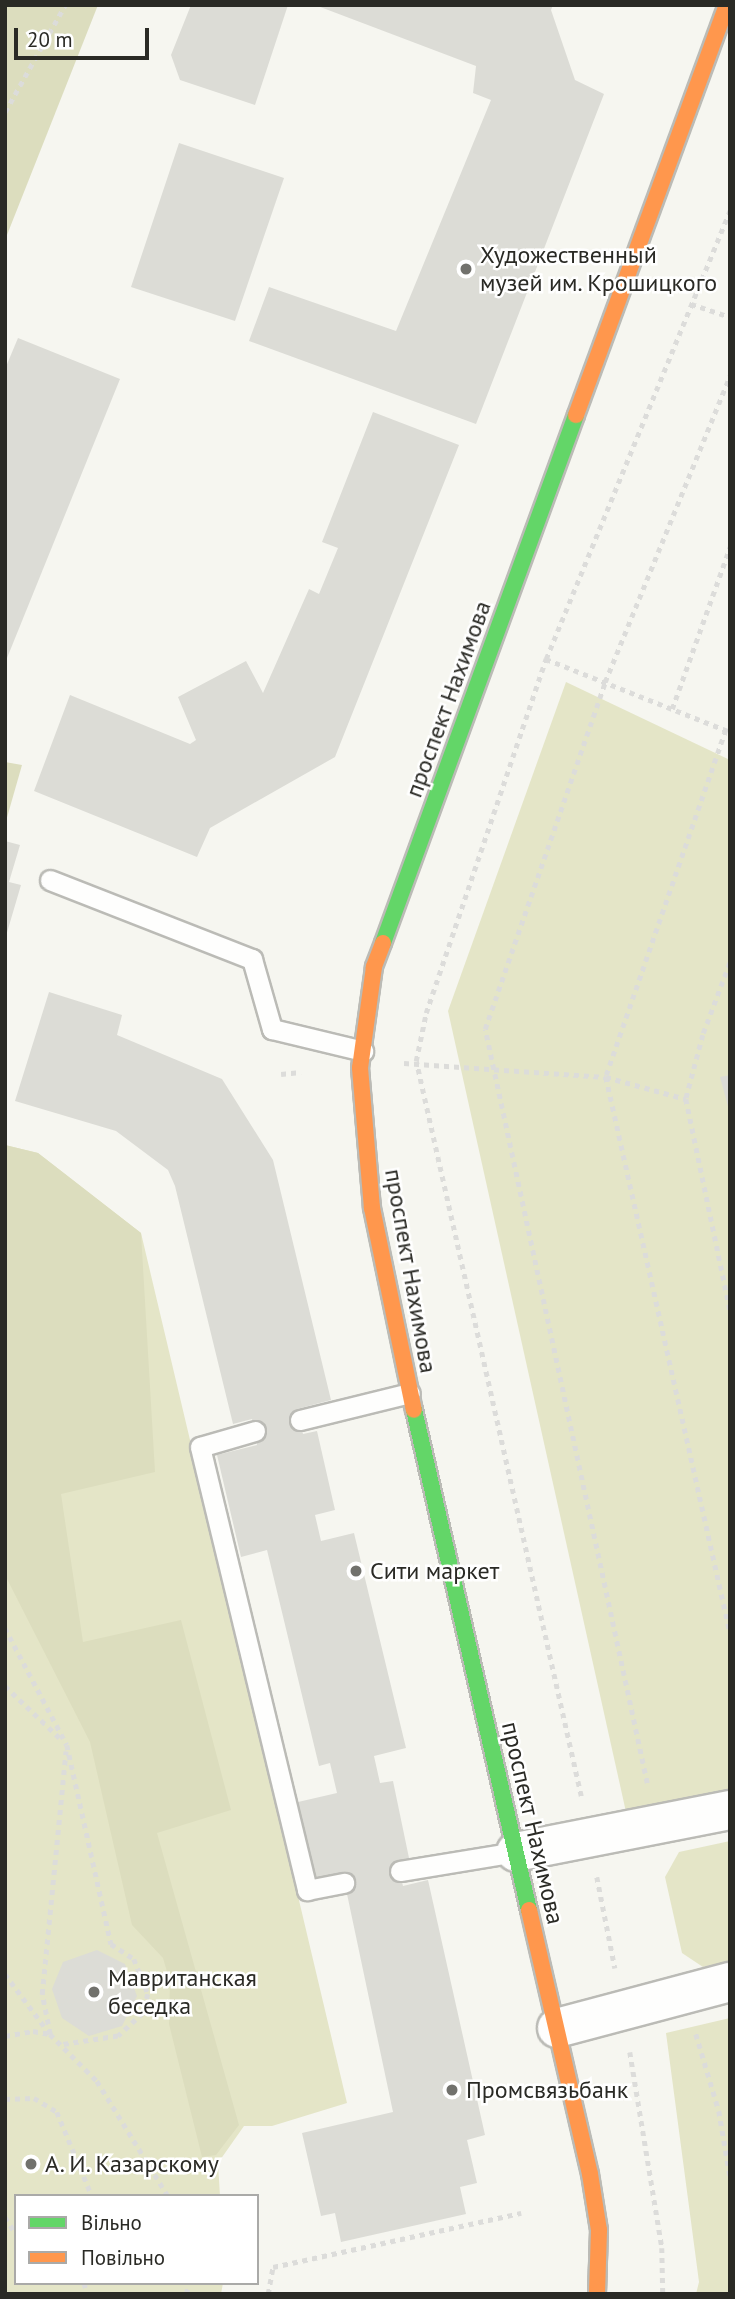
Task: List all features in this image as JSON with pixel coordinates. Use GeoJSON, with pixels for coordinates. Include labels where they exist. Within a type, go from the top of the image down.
{"type":"FeatureCollection","features":[{"type":"Feature","properties":{"kind":"main road","name":"проспект Нахимова"},"geometry":{"type":"LineString","coordinates":[[597,2294],[599,2230],[557,2028],[410,1393],[372,1208],[362,1059],[374,967],[727,5]]}},
{"type":"Feature","properties":{"kind":"street"},"geometry":{"type":"LineString","coordinates":[[516,1853],[730,1810]]}},
{"type":"Feature","properties":{"kind":"street"},"geometry":{"type":"LineString","coordinates":[[557,2028],[730,1982]]}},
{"type":"Feature","properties":{"kind":"lane"},"geometry":{"type":"LineString","coordinates":[[50,880],[252,959],[272,1029],[362,1059]]}},
{"type":"Feature","properties":{"kind":"lane"},"geometry":{"type":"LineString","coordinates":[[300,1420],[410,1393]]}},
{"type":"Feature","properties":{"kind":"lane"},"geometry":{"type":"LineString","coordinates":[[255,1431],[200,1447],[307,1890],[344,1883]]}},
{"type":"Feature","properties":{"kind":"lane"},"geometry":{"type":"LineString","coordinates":[[400,1871],[516,1853]]}},
{"type":"Feature","properties":{"kind":"path"},"geometry":{"type":"LineString","coordinates":[[5,112],[65,5]]}},
{"type":"Feature","properties":{"kind":"path"},"geometry":{"type":"LineString","coordinates":[[663,2294],[662,2248],[623,2010],[590,1837],[416,1061],[426,1013],[546,659],[730,210]]}},
{"type":"Feature","properties":{"kind":"path"},"geometry":{"type":"LineString","coordinates":[[691,304],[730,317]]}},
{"type":"Feature","properties":{"kind":"path"},"geometry":{"type":"LineString","coordinates":[[655,1824],[485,1029],[605,682],[730,376]]}},
{"type":"Feature","properties":{"kind":"path"},"geometry":{"type":"LineString","coordinates":[[672,709],[730,547]]}},
{"type":"Feature","properties":{"kind":"path"},"geometry":{"type":"LineString","coordinates":[[546,659],[728,731],[606,1077],[730,1632]]}},
{"type":"Feature","properties":{"kind":"path"},"geometry":{"type":"LineString","coordinates":[[730,963],[703,1035],[686,1099],[730,1310]]}},
{"type":"Feature","properties":{"kind":"path"},"geometry":{"type":"LineString","coordinates":[[281,1074],[362,1059],[416,1061],[606,1077],[686,1099]]}},
{"type":"Feature","properties":{"kind":"path"},"geometry":{"type":"LineString","coordinates":[[5,1628],[67,1745],[111,1944],[134,1959],[148,1994],[143,2013],[118,2036],[60,2045]]}},
{"type":"Feature","properties":{"kind":"path"},"geometry":{"type":"LineString","coordinates":[[5,1686],[67,1745]]}},
{"type":"Feature","properties":{"kind":"path"},"geometry":{"type":"LineString","coordinates":[[50,2034],[42,1994],[67,1745]]}},
{"type":"Feature","properties":{"kind":"path"},"geometry":{"type":"LineString","coordinates":[[5,1974],[50,2034],[97,2081],[167,2194]]}},
{"type":"Feature","properties":{"kind":"path"},"geometry":{"type":"LineString","coordinates":[[683,1994],[719,2111],[730,2176]]}},
{"type":"Feature","properties":{"kind":"path"},"geometry":{"type":"LineString","coordinates":[[5,2036],[33,2031],[50,2034]]}},
{"type":"Feature","properties":{"kind":"path"},"geometry":{"type":"LineString","coordinates":[[5,2099],[34,2098],[57,2112],[91,2194]]}},
{"type":"Feature","properties":{"kind":"path"},"geometry":{"type":"LineString","coordinates":[[268,2294],[273,2267],[521,2213]]}},
{"type":"Feature","properties":{"kind":"green space"},"geometry":{"type":"Polygon","coordinates":[[[5,5],[98,5],[5,240],[5,5]]]}},
{"type":"Feature","properties":{"kind":"green space"},"geometry":{"type":"Polygon","coordinates":[[[566,682],[730,760],[730,1790],[626,1812],[448,1011],[566,682]]]}},
{"type":"Feature","properties":{"kind":"green space"},"geometry":{"type":"Polygon","coordinates":[[[5,762],[22,765],[6,821],[5,821],[5,762]]]}},
{"type":"Feature","properties":{"kind":"green space"},"geometry":{"type":"Polygon","coordinates":[[[5,1145],[38,1153],[141,1233],[347,2103],[272,2126],[244,2126],[218,2163],[220,2194],[14,2194],[14,2285],[223,2285],[221,2294],[5,2294],[5,1145]]]}},
{"type":"Feature","properties":{"kind":"green space"},"geometry":{"type":"Polygon","coordinates":[[[5,1145],[38,1153],[141,1233],[155,1472],[61,1494],[83,1642],[181,1620],[231,1810],[157,1833],[239,2125],[216,2155],[202,2157],[169,2024],[170,1982],[163,1958],[132,1925],[90,1742],[5,1575],[5,1145]]]}},
{"type":"Feature","properties":{"kind":"green space"},"geometry":{"type":"Polygon","coordinates":[[[730,1841],[730,1961],[703,1967],[682,1953],[665,1877],[679,1852],[730,1841]]]}},
{"type":"Feature","properties":{"kind":"green space"},"geometry":{"type":"Polygon","coordinates":[[[730,2018],[730,2294],[696,2294],[699,2282],[666,2033],[730,2018]]]}},
{"type":"Feature","properties":{"kind":"building"},"geometry":{"type":"Polygon","coordinates":[[[191,5],[288,5],[255,105],[180,80],[171,55],[191,5]]]}},
{"type":"Feature","properties":{"kind":"building"},"geometry":{"type":"Polygon","coordinates":[[[315,5],[553,5],[551,10],[575,80],[604,94],[476,424],[249,341],[269,287],[396,331],[491,100],[473,93],[476,66],[315,5]]]}},
{"type":"Feature","properties":{"kind":"building"},"geometry":{"type":"Polygon","coordinates":[[[179,143],[284,178],[235,321],[131,287],[179,143]]]}},
{"type":"Feature","properties":{"kind":"building"},"geometry":{"type":"Polygon","coordinates":[[[18,338],[120,379],[5,663],[5,369],[18,338]]]}},
{"type":"Feature","properties":{"kind":"building"},"geometry":{"type":"Polygon","coordinates":[[[373,412],[459,445],[335,757],[210,828],[197,857],[34,791],[70,695],[190,744],[196,740],[178,697],[246,661],[263,693],[309,589],[319,594],[338,548],[322,542],[373,412]]]}},
{"type":"Feature","properties":{"kind":"building"},"geometry":{"type":"Polygon","coordinates":[[[5,841],[20,845],[9,882],[21,885],[6,936],[5,841]]]}},
{"type":"Feature","properties":{"kind":"building"},"geometry":{"type":"Polygon","coordinates":[[[49,992],[122,1015],[117,1035],[222,1079],[273,1160],[331,1400],[297,1409],[303,1434],[317,1431],[335,1510],[315,1515],[321,1541],[354,1533],[406,1748],[374,1756],[380,1783],[393,1781],[409,1858],[397,1861],[403,1886],[428,1880],[485,2135],[467,2140],[477,2183],[460,2187],[466,2214],[341,2242],[335,2213],[321,2216],[302,2133],[393,2112],[343,1875],[316,1881],[298,1802],[337,1793],[330,1763],[319,1766],[267,1550],[241,1557],[217,1455],[257,1445],[255,1431],[252,1419],[233,1424],[175,1186],[168,1170],[116,1131],[15,1101],[49,992]]]}},
{"type":"Feature","properties":{"kind":"building"},"geometry":{"type":"Polygon","coordinates":[[[730,1075],[730,1110],[729,1110],[720,1077],[730,1075]]]}},
{"type":"Feature","properties":{"kind":"building","name":"Мавританская беседка"},"geometry":{"type":"Polygon","coordinates":[[[97,1950],[125,1964],[137,1996],[122,2026],[89,2036],[62,2018],[52,1989],[63,1962],[97,1950]]]}},
{"type":"Feature","properties":{"kind":"traffic: fast"},"geometry":{"type":"LineString","coordinates":[[383,943],[576,415]]}},
{"type":"Feature","properties":{"kind":"traffic: fast"},"geometry":{"type":"LineString","coordinates":[[414,1410],[529,1910]]}},
{"type":"Feature","properties":{"kind":"traffic: slow"},"geometry":{"type":"LineString","coordinates":[[576,415],[727,5]]}},
{"type":"Feature","properties":{"kind":"traffic: slow"},"geometry":{"type":"LineString","coordinates":[[383,943],[374,967],[360,1068],[372,1208],[414,1410]]}},
{"type":"Feature","properties":{"kind":"traffic: slow"},"geometry":{"type":"LineString","coordinates":[[529,1910],[590,2174],[599,2230],[597,2294]]}},
{"type":"Feature","properties":{"kind":"place","name":"Художественный музей им. Крошицкого"},"geometry":{"type":"Point","coordinates":[466,269]}},
{"type":"Feature","properties":{"kind":"place","name":"Сити маркет"},"geometry":{"type":"Point","coordinates":[356,1571]}},
{"type":"Feature","properties":{"kind":"place","name":"Мавританская беседка"},"geometry":{"type":"Point","coordinates":[94,1992]}},
{"type":"Feature","properties":{"kind":"place","name":"Промсвязьбанк"},"geometry":{"type":"Point","coordinates":[452,2090]}},
{"type":"Feature","properties":{"kind":"place","name":"А. И. Казарскому"},"geometry":{"type":"Point","coordinates":[31,2164]}}]}
